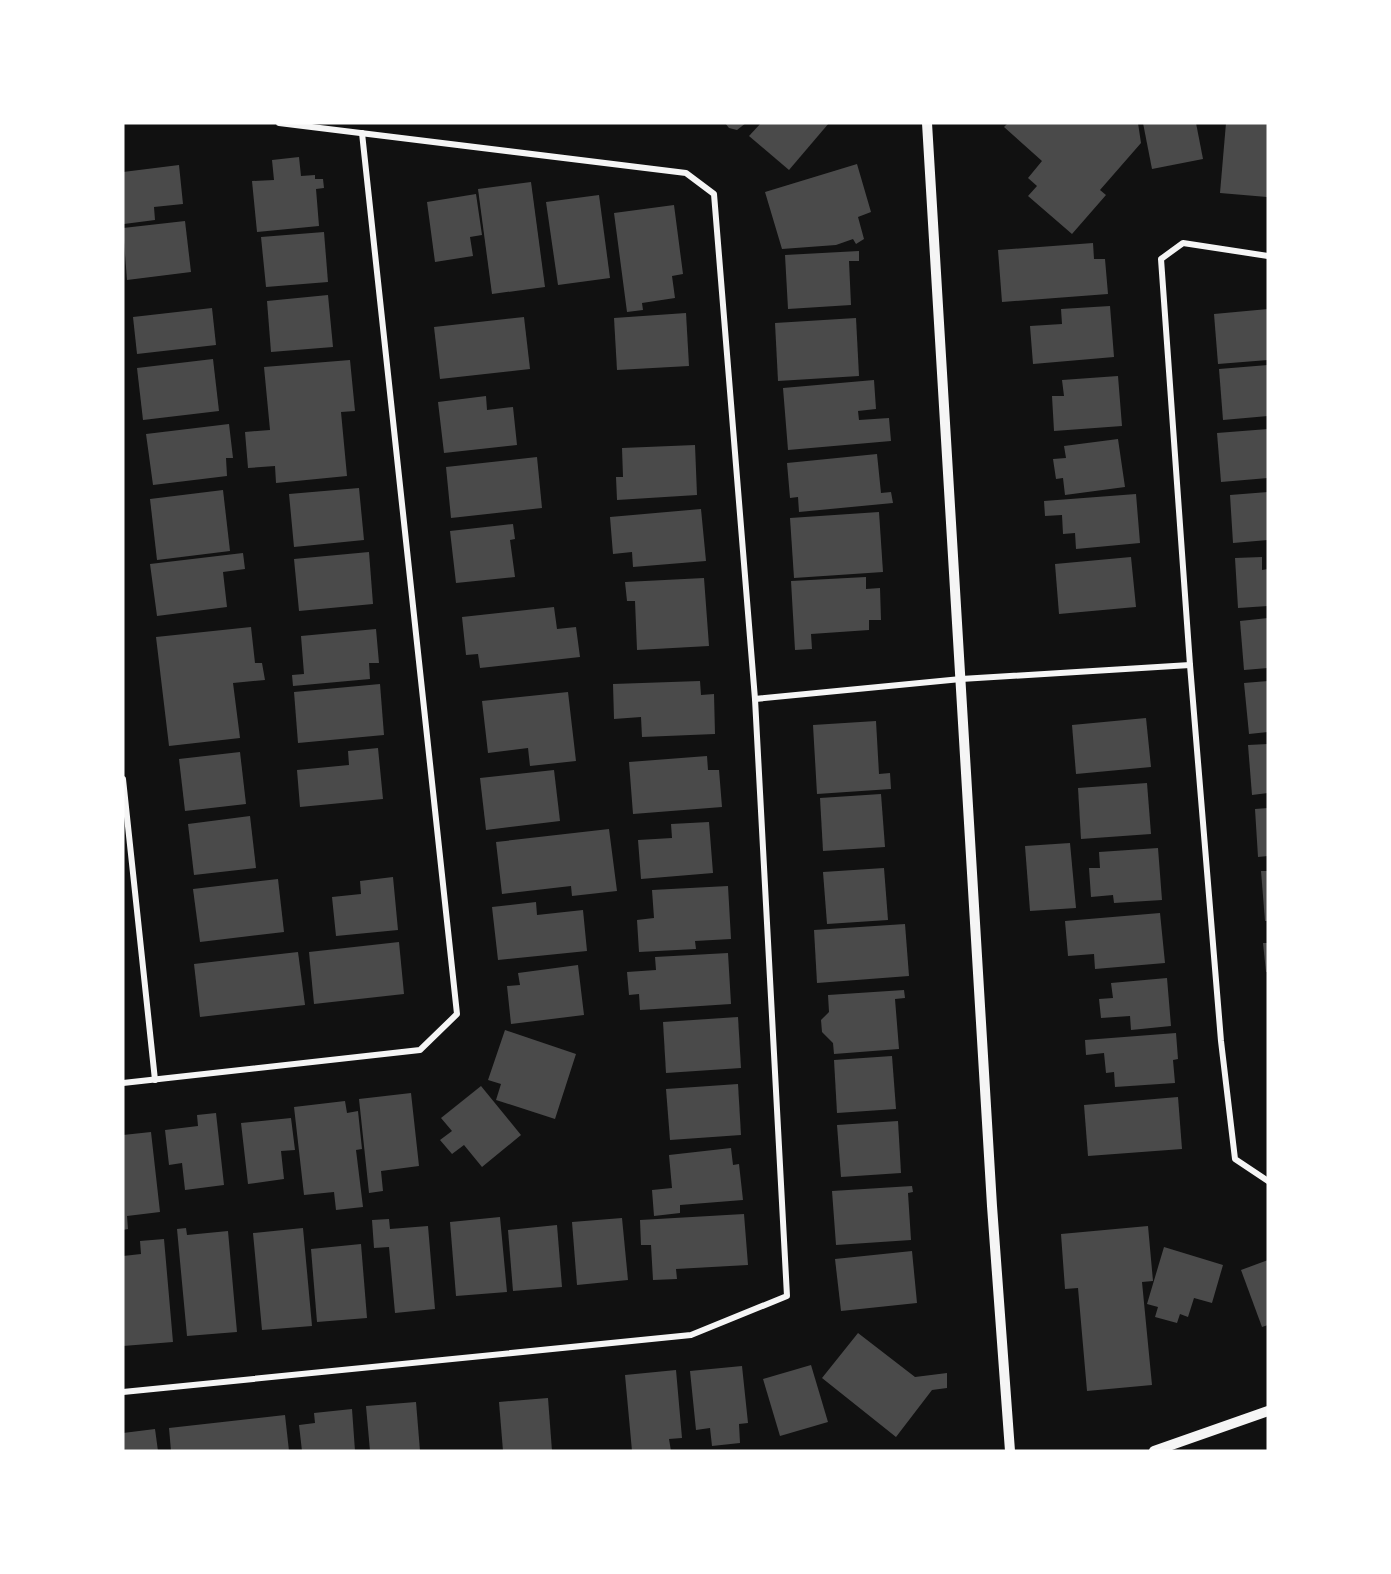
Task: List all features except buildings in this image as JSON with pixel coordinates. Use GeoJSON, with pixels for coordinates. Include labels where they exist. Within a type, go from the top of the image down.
{"type":"FeatureCollection","features":[{"type":"Feature","properties":{"kind":"street"},"geometry":{"type":"LineString","coordinates":[[123,1392],[692,1335],[787,1296],[755,699],[714,194],[686,173],[279,123]]}},
{"type":"Feature","properties":{"kind":"street"},"geometry":{"type":"LineString","coordinates":[[927,123],[992,1206],[1010,1451]]}},
{"type":"Feature","properties":{"kind":"street"},"geometry":{"type":"LineString","coordinates":[[123,1083],[420,1050],[457,1014],[362,133]]}},
{"type":"Feature","properties":{"kind":"street"},"geometry":{"type":"LineString","coordinates":[[1268,256],[1184,243],[1161,259],[1190,665],[1221,1041],[1235,1159],[1268,1181]]}},
{"type":"Feature","properties":{"kind":"street"},"geometry":{"type":"LineString","coordinates":[[755,699],[961,679],[1190,665]]}},
{"type":"Feature","properties":{"kind":"street"},"geometry":{"type":"LineString","coordinates":[[123,779],[155,1080]]}},
{"type":"Feature","properties":{"kind":"street"},"geometry":{"type":"LineString","coordinates":[[1154,1451],[1268,1411]]}}]}
